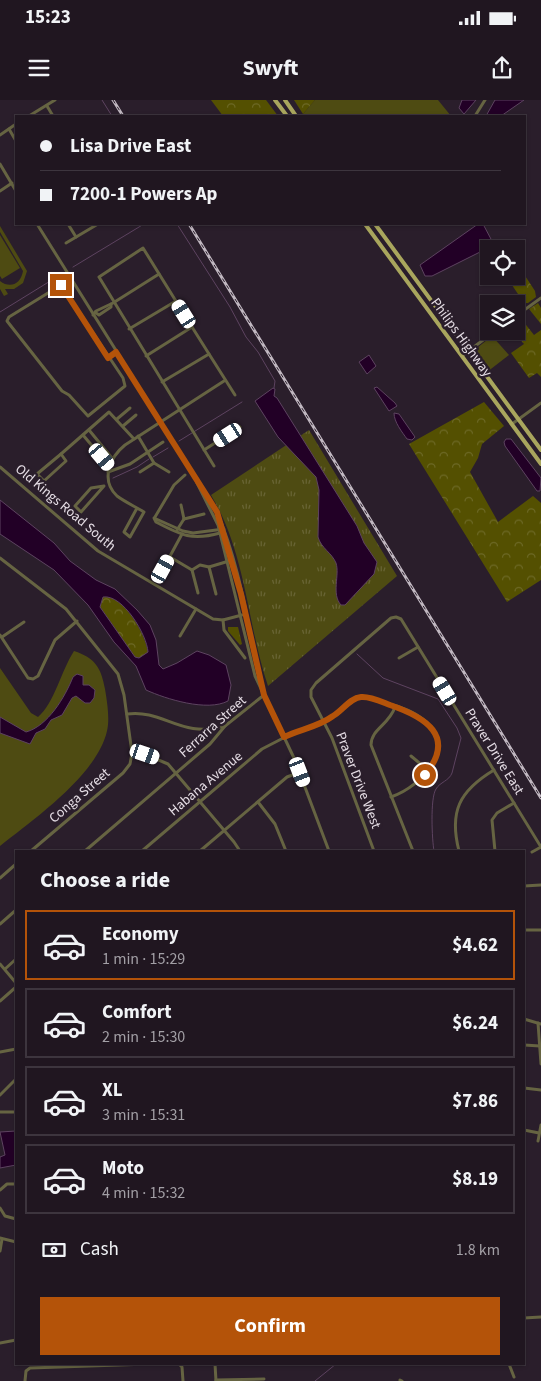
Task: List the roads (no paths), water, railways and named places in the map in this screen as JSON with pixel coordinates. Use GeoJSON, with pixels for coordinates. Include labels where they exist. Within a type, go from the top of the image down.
{"type":"FeatureCollection","features":[{"type":"Feature","properties":{"kind":"main road"},"geometry":{"type":"LineString","coordinates":[[275,100],[285,115]]}},
{"type":"Feature","properties":{"kind":"main road"},"geometry":{"type":"LineString","coordinates":[[285,100],[295,115]]}},
{"type":"Feature","properties":{"kind":"main road","name":"Philips Highway"},"geometry":{"type":"LineString","coordinates":[[366,225],[541,464]]}},
{"type":"Feature","properties":{"kind":"main road","name":"Philips Highway"},"geometry":{"type":"LineString","coordinates":[[376,225],[541,450]]}},
{"type":"Feature","properties":{"kind":"main road"},"geometry":{"type":"LineString","coordinates":[[437,321],[443,316]]}},
{"type":"Feature","properties":{"kind":"street"},"geometry":{"type":"LineString","coordinates":[[31,115],[55,100]]}},
{"type":"Feature","properties":{"kind":"street"},"geometry":{"type":"LineString","coordinates":[[476,115],[485,100]]}},
{"type":"Feature","properties":{"kind":"street"},"geometry":{"type":"LineString","coordinates":[[47,106],[52,115]]}},
{"type":"Feature","properties":{"kind":"street"},"geometry":{"type":"LineString","coordinates":[[0,135],[15,125]]}},
{"type":"Feature","properties":{"kind":"street"},"geometry":{"type":"LineString","coordinates":[[9,129],[15,138]]}},
{"type":"Feature","properties":{"kind":"street"},"geometry":{"type":"LineString","coordinates":[[0,164],[15,189]]}},
{"type":"Feature","properties":{"kind":"street"},"geometry":{"type":"LineString","coordinates":[[0,190],[12,183]]}},
{"type":"Feature","properties":{"kind":"street"},"geometry":{"type":"LineString","coordinates":[[38,225],[95,314],[116,352],[190,472],[215,518],[244,614]]}},
{"type":"Feature","properties":{"kind":"street"},"geometry":{"type":"LineString","coordinates":[[69,225],[76,237]]}},
{"type":"Feature","properties":{"kind":"street"},"geometry":{"type":"LineString","coordinates":[[66,242],[96,225]]}},
{"type":"Feature","properties":{"kind":"street"},"geometry":{"type":"LineString","coordinates":[[214,466],[112,303],[99,276],[115,264],[143,248],[224,381],[235,395]]}},
{"type":"Feature","properties":{"kind":"street"},"geometry":{"type":"LineString","coordinates":[[95,314],[99,315],[111,307],[112,303],[159,274]]}},
{"type":"Feature","properties":{"kind":"street"},"geometry":{"type":"LineString","coordinates":[[61,285],[108,358],[123,378],[125,386],[88,416],[69,395],[62,391],[7,321],[9,317],[61,285]]}},
{"type":"Feature","properties":{"kind":"street"},"geometry":{"type":"LineString","coordinates":[[525,310],[541,298]]}},
{"type":"Feature","properties":{"kind":"street"},"geometry":{"type":"LineString","coordinates":[[130,329],[176,301]]}},
{"type":"Feature","properties":{"kind":"street"},"geometry":{"type":"LineString","coordinates":[[146,356],[192,328]]}},
{"type":"Feature","properties":{"kind":"street"},"geometry":{"type":"LineString","coordinates":[[462,356],[484,340]]}},
{"type":"Feature","properties":{"kind":"street"},"geometry":{"type":"LineString","coordinates":[[108,358],[116,352]]}},
{"type":"Feature","properties":{"kind":"street"},"geometry":{"type":"LineString","coordinates":[[162,382],[209,354]]}},
{"type":"Feature","properties":{"kind":"street"},"geometry":{"type":"LineString","coordinates":[[138,508],[124,532],[126,536],[132,536],[144,512],[138,508],[118,496],[109,481],[108,472],[112,458],[138,436],[224,381]]}},
{"type":"Feature","properties":{"kind":"street"},"geometry":{"type":"LineString","coordinates":[[512,424],[541,403]]}},
{"type":"Feature","properties":{"kind":"street"},"geometry":{"type":"LineString","coordinates":[[118,419],[130,408]]}},
{"type":"Feature","properties":{"kind":"street"},"geometry":{"type":"LineString","coordinates":[[60,454],[66,461],[44,481],[37,474],[60,454],[89,430],[109,412],[118,419],[134,439]]}},
{"type":"Feature","properties":{"kind":"street"},"geometry":{"type":"LineString","coordinates":[[123,426],[136,415]]}},
{"type":"Feature","properties":{"kind":"street"},"geometry":{"type":"LineString","coordinates":[[204,450],[240,427]]}},
{"type":"Feature","properties":{"kind":"street"},"geometry":{"type":"LineString","coordinates":[[89,430],[112,458]]}},
{"type":"Feature","properties":{"kind":"street"},"geometry":{"type":"LineString","coordinates":[[83,435],[109,466]]}},
{"type":"Feature","properties":{"kind":"street"},"geometry":{"type":"LineString","coordinates":[[138,436],[154,463],[169,472]]}},
{"type":"Feature","properties":{"kind":"street"},"geometry":{"type":"LineString","coordinates":[[108,472],[130,464],[163,442]]}},
{"type":"Feature","properties":{"kind":"street"},"geometry":{"type":"LineString","coordinates":[[140,472],[154,463]]}},
{"type":"Feature","properties":{"kind":"street","name":"Old Kings Road South"},"geometry":{"type":"LineString","coordinates":[[0,467],[98,551],[213,619],[223,620]]}},
{"type":"Feature","properties":{"kind":"street"},"geometry":{"type":"LineString","coordinates":[[190,472],[212,504],[224,530],[244,614],[251,664],[300,772],[329,850]]}},
{"type":"Feature","properties":{"kind":"street"},"geometry":{"type":"LineString","coordinates":[[185,475],[174,485],[154,521],[199,538],[224,530]]}},
{"type":"Feature","properties":{"kind":"street"},"geometry":{"type":"LineString","coordinates":[[104,486],[91,488],[75,506],[82,512],[109,481]]}},
{"type":"Feature","properties":{"kind":"street"},"geometry":{"type":"LineString","coordinates":[[177,531],[184,519],[181,505]]}},
{"type":"Feature","properties":{"kind":"street"},"geometry":{"type":"LineString","coordinates":[[184,519],[204,514]]}},
{"type":"Feature","properties":{"kind":"street"},"geometry":{"type":"LineString","coordinates":[[163,569],[182,533]]}},
{"type":"Feature","properties":{"kind":"street"},"geometry":{"type":"LineString","coordinates":[[170,557],[192,570],[198,593]]}},
{"type":"Feature","properties":{"kind":"street"},"geometry":{"type":"LineString","coordinates":[[0,558],[56,600],[77,621],[118,674],[123,686],[132,749],[164,761],[239,850]]}},
{"type":"Feature","properties":{"kind":"street"},"geometry":{"type":"LineString","coordinates":[[192,570],[200,565],[209,567],[232,560]]}},
{"type":"Feature","properties":{"kind":"street"},"geometry":{"type":"LineString","coordinates":[[209,567],[216,594]]}},
{"type":"Feature","properties":{"kind":"street"},"geometry":{"type":"LineString","coordinates":[[180,636],[196,609]]}},
{"type":"Feature","properties":{"kind":"street"},"geometry":{"type":"LineString","coordinates":[[244,614],[223,620],[224,630],[245,658]]}},
{"type":"Feature","properties":{"kind":"street","name":"Praver Drive East"},"geometry":{"type":"LineString","coordinates":[[311,690],[316,683],[391,618],[396,617],[401,620],[541,847]]}},
{"type":"Feature","properties":{"kind":"street"},"geometry":{"type":"LineString","coordinates":[[24,622],[1,636],[28,678],[33,680],[38,676],[55,640],[77,621]]}},
{"type":"Feature","properties":{"kind":"street"},"geometry":{"type":"LineString","coordinates":[[399,658],[418,647]]}},
{"type":"Feature","properties":{"kind":"street","name":"Praver Drive West"},"geometry":{"type":"LineString","coordinates":[[311,690],[311,696],[332,738],[374,850]]}},
{"type":"Feature","properties":{"kind":"street","name":"Ferrarra Street"},"geometry":{"type":"LineString","coordinates":[[86,850],[210,744],[225,726],[264,695]]}},
{"type":"Feature","properties":{"kind":"street","name":"Habana Avenue"},"geometry":{"type":"LineString","coordinates":[[143,850],[262,749],[284,737],[324,722],[359,697],[395,707]]}},
{"type":"Feature","properties":{"kind":"street"},"geometry":{"type":"LineString","coordinates":[[391,797],[406,790],[429,771],[435,761],[437,750],[432,729],[419,716],[395,707],[389,720],[374,733],[371,741],[391,797],[413,850]]}},
{"type":"Feature","properties":{"kind":"street"},"geometry":{"type":"LineString","coordinates":[[127,714],[143,714],[192,730],[205,730],[225,726]]}},
{"type":"Feature","properties":{"kind":"street","name":"Conga Street"},"geometry":{"type":"LineString","coordinates":[[32,850],[123,773],[131,761],[132,749]]}},
{"type":"Feature","properties":{"kind":"street"},"geometry":{"type":"LineString","coordinates":[[411,756],[429,771]]}},
{"type":"Feature","properties":{"kind":"street"},"geometry":{"type":"LineString","coordinates":[[460,850],[455,829],[459,804],[475,783],[494,770]]}},
{"type":"Feature","properties":{"kind":"street"},"geometry":{"type":"LineString","coordinates":[[201,850],[287,777],[300,772]]}},
{"type":"Feature","properties":{"kind":"street"},"geometry":{"type":"LineString","coordinates":[[258,802],[275,824],[286,850]]}},
{"type":"Feature","properties":{"kind":"street"},"geometry":{"type":"LineString","coordinates":[[495,850],[492,820],[497,813],[514,803]]}},
{"type":"Feature","properties":{"kind":"street"},"geometry":{"type":"LineString","coordinates":[[532,852],[541,847]]}},
{"type":"Feature","properties":{"kind":"street"},"geometry":{"type":"LineString","coordinates":[[0,878],[15,865]]}},
{"type":"Feature","properties":{"kind":"street"},"geometry":{"type":"LineString","coordinates":[[525,886],[541,884]]}},
{"type":"Feature","properties":{"kind":"street"},"geometry":{"type":"LineString","coordinates":[[0,924],[15,911]]}},
{"type":"Feature","properties":{"kind":"street"},"geometry":{"type":"LineString","coordinates":[[525,930],[541,930]]}},
{"type":"Feature","properties":{"kind":"street"},"geometry":{"type":"LineString","coordinates":[[4,969],[15,960]]}},
{"type":"Feature","properties":{"kind":"street"},"geometry":{"type":"LineString","coordinates":[[0,964],[15,982]]}},
{"type":"Feature","properties":{"kind":"street"},"geometry":{"type":"LineString","coordinates":[[0,1001],[15,988]]}},
{"type":"Feature","properties":{"kind":"street"},"geometry":{"type":"LineString","coordinates":[[525,1019],[540,1024],[541,1064]]}},
{"type":"Feature","properties":{"kind":"street"},"geometry":{"type":"LineString","coordinates":[[525,1045],[540,1046]]}},
{"type":"Feature","properties":{"kind":"street"},"geometry":{"type":"LineString","coordinates":[[0,1052],[15,1049]]}},
{"type":"Feature","properties":{"kind":"street"},"geometry":{"type":"LineString","coordinates":[[0,1095],[15,1080]]}},
{"type":"Feature","properties":{"kind":"street"},"geometry":{"type":"LineString","coordinates":[[525,1088],[541,1090]]}},
{"type":"Feature","properties":{"kind":"street"},"geometry":{"type":"LineString","coordinates":[[0,1112],[15,1112]]}},
{"type":"Feature","properties":{"kind":"street"},"geometry":{"type":"LineString","coordinates":[[538,1141],[541,1125]]}},
{"type":"Feature","properties":{"kind":"street"},"geometry":{"type":"LineString","coordinates":[[525,1130],[539,1132]]}},
{"type":"Feature","properties":{"kind":"street"},"geometry":{"type":"LineString","coordinates":[[0,1190],[7,1184],[15,1184]]}},
{"type":"Feature","properties":{"kind":"street"},"geometry":{"type":"LineString","coordinates":[[0,1208],[5,1216],[15,1219]]}},
{"type":"Feature","properties":{"kind":"street"},"geometry":{"type":"LineString","coordinates":[[0,1252],[1,1238],[15,1242]]}},
{"type":"Feature","properties":{"kind":"street"},"geometry":{"type":"LineString","coordinates":[[525,1318],[541,1317]]}},
{"type":"Feature","properties":{"kind":"street"},"geometry":{"type":"LineString","coordinates":[[0,1342],[15,1340]]}},
{"type":"Feature","properties":{"kind":"street"},"geometry":{"type":"LineString","coordinates":[[25,1381],[26,1371],[30,1368],[120,1365]]}},
{"type":"Feature","properties":{"kind":"street"},"geometry":{"type":"LineString","coordinates":[[180,1365],[182,1369],[183,1381]]}},
{"type":"Feature","properties":{"kind":"street"},"geometry":{"type":"LineString","coordinates":[[215,1365],[216,1381],[264,1379]]}},
{"type":"Feature","properties":{"kind":"street"},"geometry":{"type":"LineString","coordinates":[[509,1365],[514,1377]]}},
{"type":"Feature","properties":{"kind":"waterway"},"geometry":{"type":"LineString","coordinates":[[102,100],[111,115]]}},
{"type":"Feature","properties":{"kind":"waterway"},"geometry":{"type":"LineString","coordinates":[[73,267],[142,225]]}},
{"type":"Feature","properties":{"kind":"waterway"},"geometry":{"type":"LineString","coordinates":[[178,225],[230,307],[246,337],[258,352],[275,381],[274,388]]}},
{"type":"Feature","properties":{"kind":"waterway"},"geometry":{"type":"LineString","coordinates":[[0,312],[60,275]]}},
{"type":"Feature","properties":{"kind":"waterway"},"geometry":{"type":"LineString","coordinates":[[179,441],[242,402]]}},
{"type":"Feature","properties":{"kind":"waterway"},"geometry":{"type":"LineString","coordinates":[[153,457],[168,448]]}},
{"type":"Feature","properties":{"kind":"waterway"},"geometry":{"type":"LineString","coordinates":[[113,478],[149,459]]}},
{"type":"Feature","properties":{"kind":"waterway"},"geometry":{"type":"LineString","coordinates":[[357,654],[383,678],[438,699],[457,728],[461,738],[452,773],[436,789],[434,794],[432,819],[434,850]]}},
{"type":"Feature","properties":{"kind":"waterway"},"geometry":{"type":"LineString","coordinates":[[315,1381],[335,1365]]}},
{"type":"Feature","properties":{"kind":"railway"},"geometry":{"type":"LineString","coordinates":[[113,100],[122,115]]}},
{"type":"Feature","properties":{"kind":"railway"},"geometry":{"type":"LineString","coordinates":[[190,225],[541,798]]}}]}
